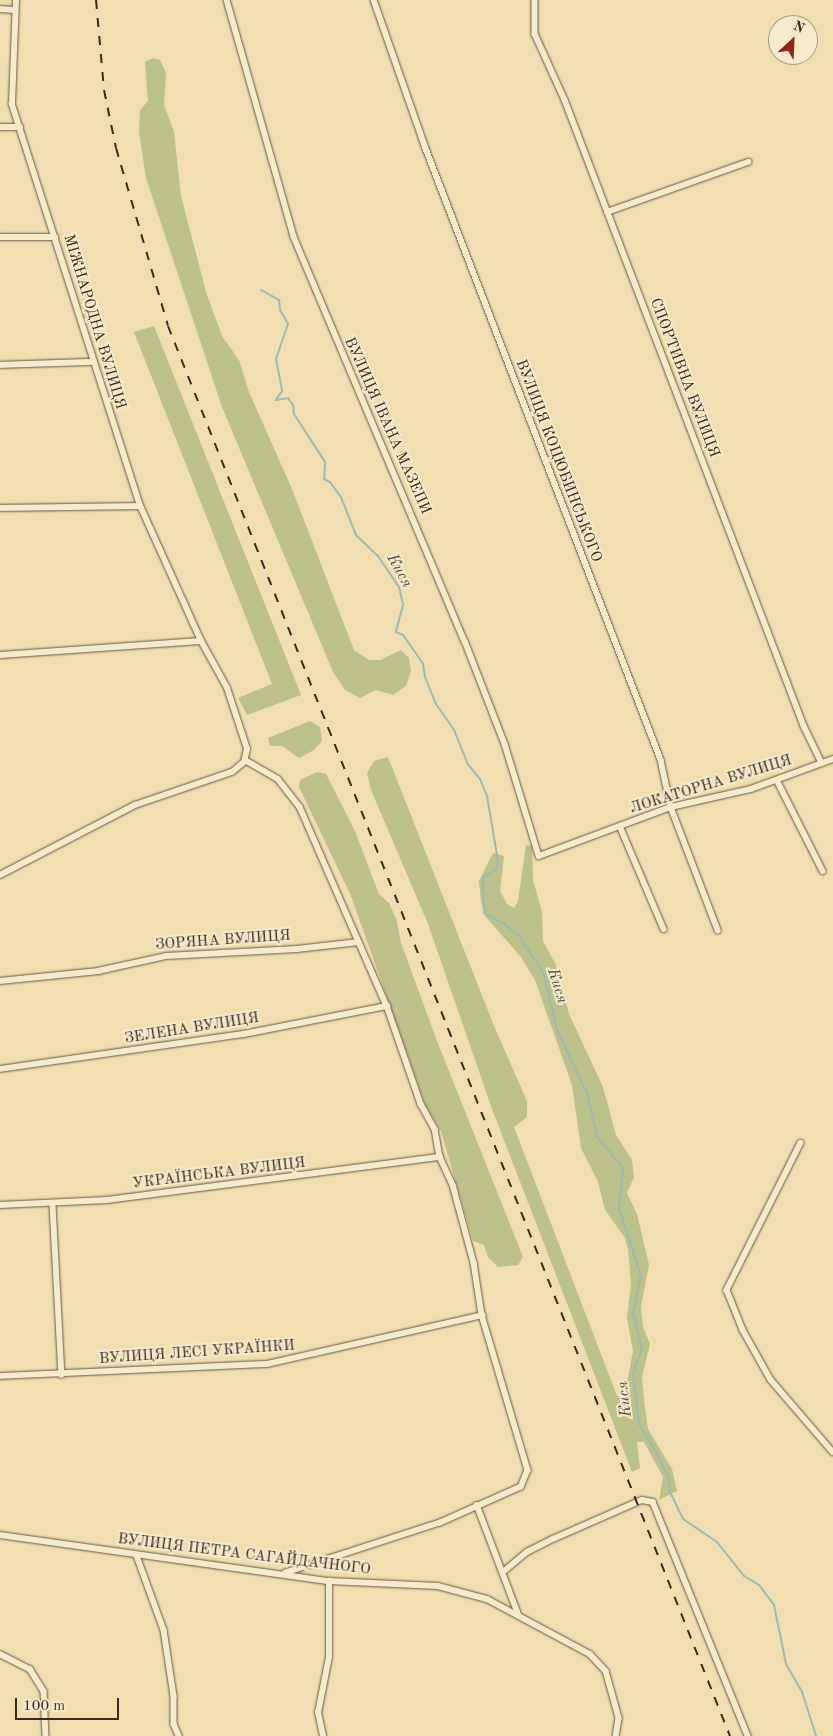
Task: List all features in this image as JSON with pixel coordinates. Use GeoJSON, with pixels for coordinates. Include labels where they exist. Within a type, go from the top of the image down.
{"type":"FeatureCollection","features":[{"type":"Feature","properties":{"kind":"street","name":"МІЖНАРОДНА ВУЛИЦЯ"},"geometry":{"type":"LineString","coordinates":[[16,0],[14,10],[12,104],[55,237],[92,362],[140,506],[200,641],[235,707],[247,745],[245,760]]}},
{"type":"Feature","properties":{"kind":"street","name":"ВУЛИЦЯ ІВАНА МАЗЕПИ"},"geometry":{"type":"LineString","coordinates":[[227,0],[294,237],[465,641],[505,744],[540,856]]}},
{"type":"Feature","properties":{"kind":"street","name":"ВУЛИЦЯ КОЦЮБИНСЬКОГО"},"geometry":{"type":"LineString","coordinates":[[374,0],[421,136],[661,760],[671,807],[718,930]]}},
{"type":"Feature","properties":{"kind":"street","name":"СПОРТИВНА ВУЛИЦЯ"},"geometry":{"type":"LineString","coordinates":[[534,0],[535,34],[607,212],[804,726],[822,763]]}},
{"type":"Feature","properties":{"kind":"street"},"geometry":{"type":"LineString","coordinates":[[0,9],[14,10]]}},
{"type":"Feature","properties":{"kind":"street"},"geometry":{"type":"LineString","coordinates":[[0,127],[20,127]]}},
{"type":"Feature","properties":{"kind":"street"},"geometry":{"type":"LineString","coordinates":[[607,212],[748,162]]}},
{"type":"Feature","properties":{"kind":"street"},"geometry":{"type":"LineString","coordinates":[[0,237],[55,237]]}},
{"type":"Feature","properties":{"kind":"street"},"geometry":{"type":"LineString","coordinates":[[0,365],[92,362]]}},
{"type":"Feature","properties":{"kind":"street"},"geometry":{"type":"LineString","coordinates":[[0,508],[140,506]]}},
{"type":"Feature","properties":{"kind":"street"},"geometry":{"type":"LineString","coordinates":[[0,655],[200,641]]}},
{"type":"Feature","properties":{"kind":"street","name":"ЛОКАТОРНА ВУЛИЦЯ"},"geometry":{"type":"LineString","coordinates":[[540,856],[671,807],[751,789],[833,759]]}},
{"type":"Feature","properties":{"kind":"street"},"geometry":{"type":"LineString","coordinates":[[0,874],[136,805],[171,791],[224,777],[237,769],[245,760],[278,779],[298,803],[387,1006],[422,1108],[437,1134],[440,1157],[452,1180],[468,1238],[482,1315],[528,1470],[521,1487],[440,1523],[286,1573]]}},
{"type":"Feature","properties":{"kind":"street"},"geometry":{"type":"LineString","coordinates":[[777,780],[823,871]]}},
{"type":"Feature","properties":{"kind":"street"},"geometry":{"type":"LineString","coordinates":[[620,826],[664,929]]}},
{"type":"Feature","properties":{"kind":"street","name":"ЗОРЯНА ВУЛИЦЯ"},"geometry":{"type":"LineString","coordinates":[[0,981],[98,971],[166,956],[298,949],[358,942]]}},
{"type":"Feature","properties":{"kind":"street","name":"ЗЕЛЕНА ВУЛИЦЯ"},"geometry":{"type":"LineString","coordinates":[[0,1069],[244,1034],[387,1006]]}},
{"type":"Feature","properties":{"kind":"street"},"geometry":{"type":"LineString","coordinates":[[800,1143],[727,1290],[743,1330],[771,1380],[784,1399],[833,1452]]}},
{"type":"Feature","properties":{"kind":"street","name":"УКРАЇНСЬКА ВУЛИЦЯ"},"geometry":{"type":"LineString","coordinates":[[0,1205],[53,1205],[215,1188],[440,1157]]}},
{"type":"Feature","properties":{"kind":"street"},"geometry":{"type":"LineString","coordinates":[[53,1205],[62,1375]]}},
{"type":"Feature","properties":{"kind":"street","name":"ВУЛИЦЯ ЛЕСІ УКРАЇНКИ"},"geometry":{"type":"LineString","coordinates":[[0,1376],[62,1375],[284,1362],[482,1315]]}},
{"type":"Feature","properties":{"kind":"street"},"geometry":{"type":"LineString","coordinates":[[503,1572],[527,1552],[553,1539],[642,1500],[653,1502],[748,1736]]}},
{"type":"Feature","properties":{"kind":"street"},"geometry":{"type":"LineString","coordinates":[[477,1505],[518,1613]]}},
{"type":"Feature","properties":{"kind":"street","name":"ВУЛИЦЯ ПЕТРА САГАЙДАЧНОГО"},"geometry":{"type":"LineString","coordinates":[[0,1535],[137,1556],[286,1573],[329,1581],[438,1586],[487,1599],[518,1613],[590,1654],[606,1671],[619,1718],[616,1736]]}},
{"type":"Feature","properties":{"kind":"street"},"geometry":{"type":"LineString","coordinates":[[137,1556],[164,1630],[175,1701],[174,1724],[179,1736]]}},
{"type":"Feature","properties":{"kind":"street"},"geometry":{"type":"LineString","coordinates":[[323,1736],[318,1722],[328,1658],[329,1581]]}},
{"type":"Feature","properties":{"kind":"street"},"geometry":{"type":"LineString","coordinates":[[0,1654],[30,1669],[44,1691],[46,1736]]}},
{"type":"Feature","properties":{"kind":"green space"},"geometry":{"type":"Polygon","coordinates":[[[153,58],[160,60],[166,73],[164,105],[174,132],[181,196],[206,292],[222,336],[239,360],[249,392],[292,489],[354,650],[369,660],[380,660],[401,650],[409,658],[411,671],[406,686],[393,695],[376,690],[360,698],[345,690],[333,672],[222,407],[146,178],[139,132],[140,110],[148,101],[145,62],[153,58]]]}},
{"type":"Feature","properties":{"kind":"green space"},"geometry":{"type":"Polygon","coordinates":[[[154,326],[301,695],[247,715],[238,698],[272,684],[134,332],[154,326]]]}},
{"type":"Feature","properties":{"kind":"green space"},"geometry":{"type":"Polygon","coordinates":[[[310,721],[320,727],[322,741],[314,750],[299,758],[282,746],[270,746],[268,738],[310,721]]]}},
{"type":"Feature","properties":{"kind":"green space"},"geometry":{"type":"Polygon","coordinates":[[[388,757],[494,1026],[527,1101],[527,1117],[514,1127],[617,1396],[624,1398],[633,1351],[627,1318],[631,1283],[628,1249],[625,1238],[605,1210],[598,1182],[581,1148],[572,1085],[535,980],[521,957],[485,916],[481,902],[479,881],[493,853],[504,856],[500,891],[507,904],[514,908],[518,901],[526,845],[532,846],[533,880],[542,912],[543,941],[556,965],[569,1014],[603,1087],[616,1135],[632,1160],[634,1177],[627,1193],[637,1214],[649,1265],[641,1306],[643,1327],[650,1344],[642,1377],[645,1408],[648,1429],[672,1469],[677,1491],[659,1500],[663,1477],[644,1442],[637,1442],[640,1468],[632,1472],[492,1109],[428,924],[371,790],[367,773],[374,761],[388,757]]]}},
{"type":"Feature","properties":{"kind":"green space"},"geometry":{"type":"Polygon","coordinates":[[[317,772],[326,774],[355,831],[379,894],[389,903],[397,921],[401,943],[437,1041],[523,1257],[518,1265],[498,1267],[488,1257],[484,1245],[473,1241],[441,1131],[425,1104],[351,896],[299,787],[300,780],[317,772]]]}},
{"type":"Feature","properties":{"kind":"waterway","name":"Кися"},"geometry":{"type":"LineString","coordinates":[[261,290],[279,300],[280,310],[288,324],[276,359],[282,391],[276,400],[288,398],[293,405],[294,414],[325,462],[324,479],[330,482],[341,497],[356,535],[378,556],[399,587],[403,605],[396,632],[403,635],[423,664],[425,677],[436,704],[454,730],[467,763],[480,779],[487,796],[498,861],[497,869],[483,877],[484,913],[502,922],[519,936],[543,972],[558,1032],[587,1093],[597,1137],[623,1168],[619,1208],[641,1276],[633,1313],[642,1348],[633,1374],[639,1424],[668,1476],[670,1492],[683,1519],[717,1542],[744,1576],[759,1585],[774,1605],[786,1664],[802,1692],[816,1736]]}},
{"type":"Feature","properties":{"kind":"railway"},"geometry":{"type":"LineString","coordinates":[[96,0],[104,90],[116,148],[168,326],[730,1736]]}}]}
